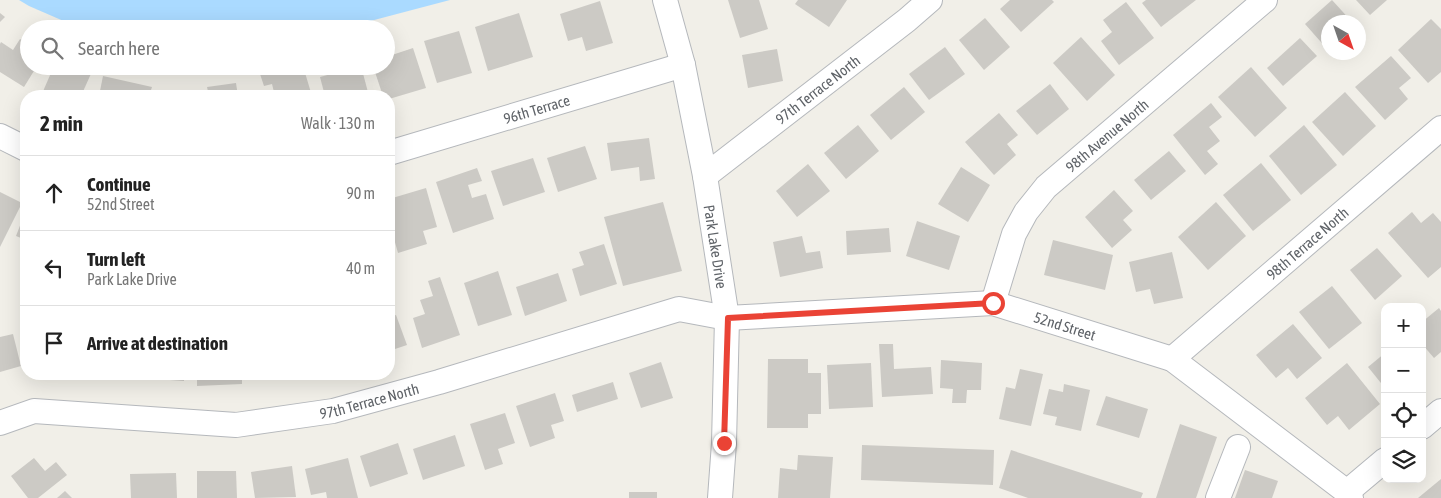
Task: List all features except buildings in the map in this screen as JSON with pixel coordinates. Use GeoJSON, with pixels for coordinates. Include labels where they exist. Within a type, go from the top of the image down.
{"type":"FeatureCollection","features":[{"type":"Feature","properties":{"kind":"street","name":"Park Lake Drive"},"geometry":{"type":"LineString","coordinates":[[665,0],[683,65],[705,176],[728,318],[724,443],[720,498]]}},
{"type":"Feature","properties":{"kind":"street","name":"97th Terrace North"},"geometry":{"type":"LineString","coordinates":[[705,176],[904,10],[930,0]]}},
{"type":"Feature","properties":{"kind":"street","name":"98th Avenue North"},"geometry":{"type":"LineString","coordinates":[[993,303],[1014,234],[1026,212],[1046,187],[1265,0]]}},
{"type":"Feature","properties":{"kind":"street","name":"96th Terrace"},"geometry":{"type":"LineString","coordinates":[[395,151],[683,65]]}},
{"type":"Feature","properties":{"kind":"street","name":"98th Terrace North"},"geometry":{"type":"LineString","coordinates":[[1172,359],[1441,128]]}},
{"type":"Feature","properties":{"kind":"street"},"geometry":{"type":"LineString","coordinates":[[0,136],[20,146]]}},
{"type":"Feature","properties":{"kind":"street","name":"52nd Street"},"geometry":{"type":"LineString","coordinates":[[728,318],[993,303],[1172,359],[1349,495]]}},
{"type":"Feature","properties":{"kind":"street","name":"97th Terrace North"},"geometry":{"type":"LineString","coordinates":[[0,423],[34,411],[236,425],[333,411],[439,382],[679,310],[728,318]]}},
{"type":"Feature","properties":{"kind":"street"},"geometry":{"type":"LineString","coordinates":[[1426,424],[1441,411]]}},
{"type":"Feature","properties":{"kind":"street"},"geometry":{"type":"LineString","coordinates":[[1218,498],[1238,448]]}},
{"type":"Feature","properties":{"kind":"street"},"geometry":{"type":"LineString","coordinates":[[1349,495],[1381,464]]}},
{"type":"Feature","properties":{"kind":"water"},"geometry":{"type":"Polygon","coordinates":[[[19,0],[450,0],[374,20],[61,20],[19,0]]]}},
{"type":"Feature","properties":{"kind":"route"},"geometry":{"type":"LineString","coordinates":[[724,443],[728,318],[993,303]]}}]}
